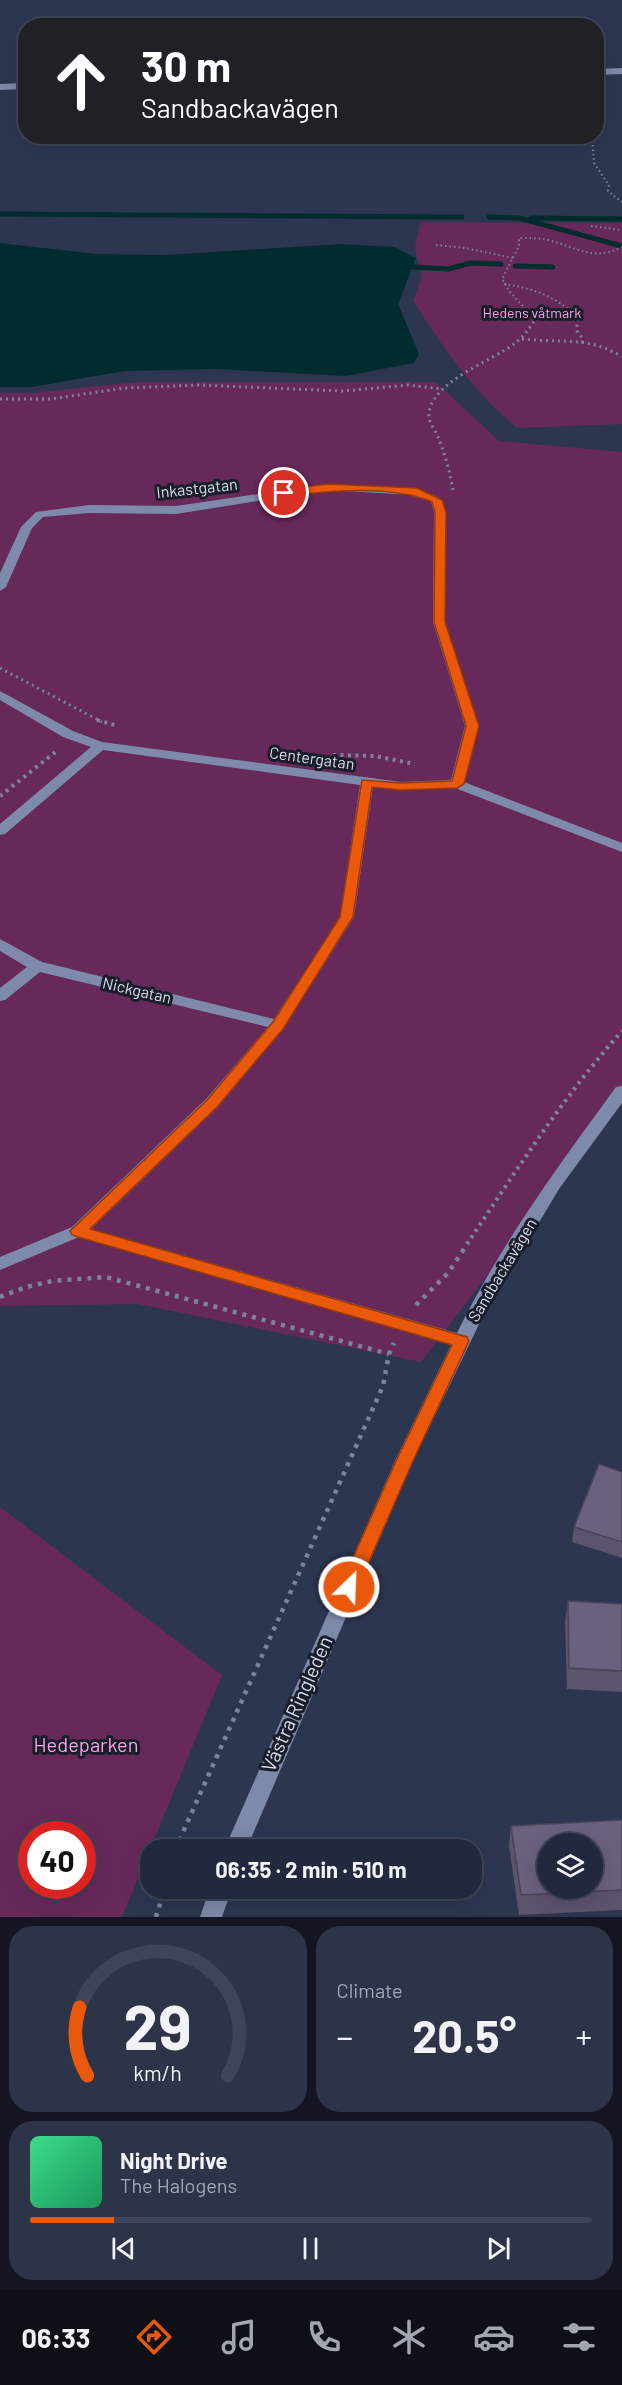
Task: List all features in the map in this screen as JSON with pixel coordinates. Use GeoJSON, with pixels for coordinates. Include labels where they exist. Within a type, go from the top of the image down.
{"type":"FeatureCollection","features":[{"type":"Feature","properties":{"kind":"street"},"geometry":{"type":"LineString","coordinates":[[604,72],[622,71]]}},
{"type":"Feature","properties":{"kind":"street"},"geometry":{"type":"LineString","coordinates":[[0,87],[18,86]]}},
{"type":"Feature","properties":{"kind":"street","name":"Inkastgatan"},"geometry":{"type":"LineString","coordinates":[[0,587],[27,526],[40,514],[89,509],[177,510],[327,487],[417,492],[436,500],[440,512],[440,622],[472,726],[457,784]]}},
{"type":"Feature","properties":{"kind":"street","name":"Centergatan"},"geometry":{"type":"LineString","coordinates":[[0,695],[75,737],[100,746],[401,786],[457,784],[622,848]]}},
{"type":"Feature","properties":{"kind":"street"},"geometry":{"type":"LineString","coordinates":[[0,831],[100,746]]}},
{"type":"Feature","properties":{"kind":"street"},"geometry":{"type":"LineString","coordinates":[[0,1264],[78,1231],[212,1103],[278,1025],[346,917],[367,782]]}},
{"type":"Feature","properties":{"kind":"street","name":"Nickgatan"},"geometry":{"type":"LineString","coordinates":[[0,944],[38,966],[278,1025]]}},
{"type":"Feature","properties":{"kind":"street"},"geometry":{"type":"LineString","coordinates":[[0,996],[38,966]]}},
{"type":"Feature","properties":{"kind":"street","name":"Sandbackavägen"},"geometry":{"type":"LineString","coordinates":[[404,1461],[461,1341],[495,1279],[553,1185],[622,1091]]}},
{"type":"Feature","properties":{"kind":"street"},"geometry":{"type":"LineString","coordinates":[[78,1231],[461,1341]]}},
{"type":"Feature","properties":{"kind":"street","name":"Västra Ringleden"},"geometry":{"type":"LineString","coordinates":[[240,1839],[404,1461]]}},
{"type":"Feature","properties":{"kind":"street"},"geometry":{"type":"LineString","coordinates":[[211,1917],[217,1899]]}},
{"type":"Feature","properties":{"kind":"path"},"geometry":{"type":"LineString","coordinates":[[592,144],[594,163],[609,184],[608,191],[622,202]]}},
{"type":"Feature","properties":{"kind":"path"},"geometry":{"type":"LineString","coordinates":[[591,226],[622,230]]}},
{"type":"Feature","properties":{"kind":"path"},"geometry":{"type":"LineString","coordinates":[[455,498],[450,470],[429,415],[432,402],[442,390],[531,330],[535,320],[530,310],[514,298],[502,279],[519,246],[519,237],[549,240],[592,255],[605,256],[622,247]]}},
{"type":"Feature","properties":{"kind":"path"},"geometry":{"type":"LineString","coordinates":[[436,245],[454,245],[481,253],[513,258]]}},
{"type":"Feature","properties":{"kind":"path"},"geometry":{"type":"LineString","coordinates":[[504,284],[540,290],[567,307],[577,317],[582,343]]}},
{"type":"Feature","properties":{"kind":"path"},"geometry":{"type":"LineString","coordinates":[[521,338],[544,342],[596,345],[622,356]]}},
{"type":"Feature","properties":{"kind":"path"},"geometry":{"type":"LineString","coordinates":[[0,399],[50,399],[125,388],[199,385],[344,390],[408,385],[442,390]]}},
{"type":"Feature","properties":{"kind":"path"},"geometry":{"type":"LineString","coordinates":[[0,668],[97,720],[120,727]]}},
{"type":"Feature","properties":{"kind":"path"},"geometry":{"type":"LineString","coordinates":[[0,796],[97,720]]}},
{"type":"Feature","properties":{"kind":"path"},"geometry":{"type":"LineString","coordinates":[[325,755],[375,756],[417,765]]}},
{"type":"Feature","properties":{"kind":"path"},"geometry":{"type":"LineString","coordinates":[[181,1839],[380,1394],[389,1354],[404,1324],[427,1292],[448,1273],[586,1070],[622,1030]]}},
{"type":"Feature","properties":{"kind":"path"},"geometry":{"type":"LineString","coordinates":[[0,1297],[15,1290],[62,1278],[106,1277],[389,1354]]}},
{"type":"Feature","properties":{"kind":"path"},"geometry":{"type":"LineString","coordinates":[[156,1917],[162,1899]]}},
{"type":"Feature","properties":{"kind":"green space","name":"Hedens våtmark"},"geometry":{"type":"Polygon","coordinates":[[[420,222],[622,223],[622,424],[517,428],[487,400],[436,336],[413,301],[422,277],[415,248],[420,222]]]}},
{"type":"Feature","properties":{"kind":"green space"},"geometry":{"type":"Polygon","coordinates":[[[137,382],[436,382],[499,441],[622,452],[622,1099],[421,1362],[138,1304],[0,1306],[0,393],[32,393],[137,382]]]}},
{"type":"Feature","properties":{"kind":"green space","name":"Hedeparken"},"geometry":{"type":"Polygon","coordinates":[[[0,1507],[222,1675],[154,1839],[140,1839],[140,1873],[122,1917],[0,1917],[0,1507]]]}},
{"type":"Feature","properties":{"kind":"shaded area"},"geometry":{"type":"Polygon","coordinates":[[[0,243],[97,254],[166,255],[341,244],[394,247],[416,258],[398,304],[419,354],[414,363],[345,376],[216,369],[124,371],[32,387],[0,387],[0,243]]]}},
{"type":"Feature","properties":{"kind":"building"},"geometry":{"type":"Polygon","coordinates":[[[599,1464],[622,1472],[622,1542],[574,1527],[599,1464]]]}},
{"type":"Feature","properties":{"kind":"building"},"geometry":{"type":"Polygon","coordinates":[[[568,1601],[622,1604],[622,1671],[569,1668],[568,1601]]]}},
{"type":"Feature","properties":{"kind":"building"},"geometry":{"type":"Polygon","coordinates":[[[622,1820],[622,1890],[603,1891],[603,1833],[537,1833],[537,1894],[521,1895],[511,1826],[622,1820]]]}},
{"type":"Feature","properties":{"kind":"waterway"},"geometry":{"type":"LineString","coordinates":[[0,214],[462,217]]}},
{"type":"Feature","properties":{"kind":"waterway"},"geometry":{"type":"LineString","coordinates":[[489,217],[519,218],[622,246]]}},
{"type":"Feature","properties":{"kind":"waterway"},"geometry":{"type":"LineString","coordinates":[[531,218],[622,219]]}},
{"type":"Feature","properties":{"kind":"waterway"},"geometry":{"type":"LineString","coordinates":[[413,267],[448,269],[471,263],[501,264]]}},
{"type":"Feature","properties":{"kind":"waterway"},"geometry":{"type":"LineString","coordinates":[[515,266],[553,267]]}},
{"type":"Feature","properties":{"kind":"route"},"geometry":{"type":"LineString","coordinates":[[284,493],[327,487],[417,492],[436,500],[440,512],[440,622],[472,726],[457,784],[401,786],[367,782],[346,917],[278,1025],[212,1103],[78,1231],[461,1341],[404,1461],[349,1587]]}}]}
